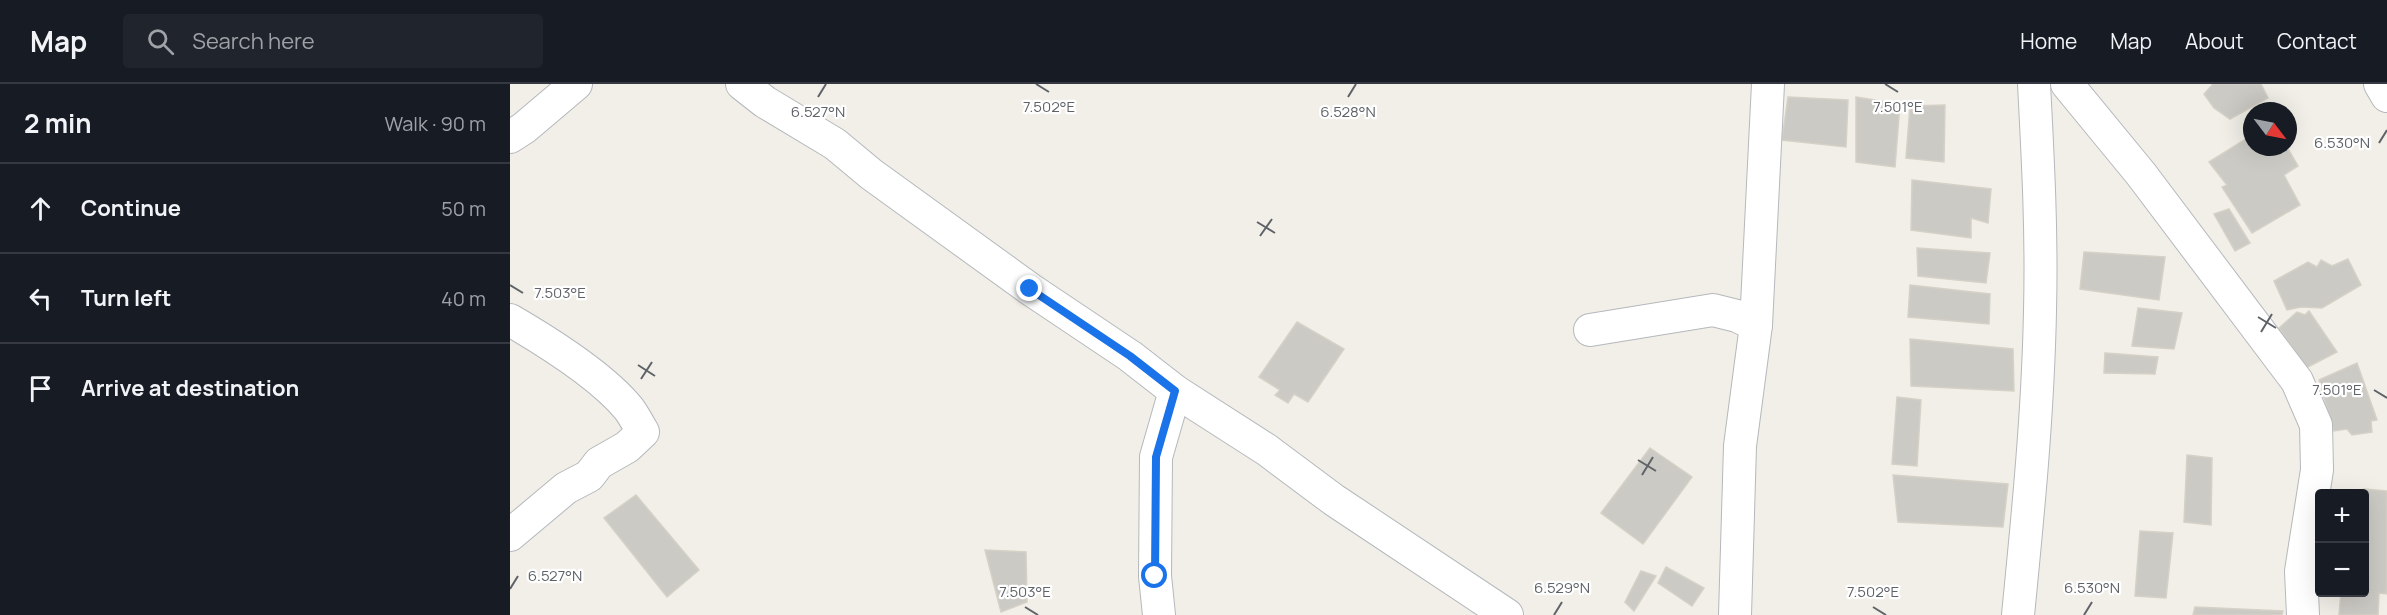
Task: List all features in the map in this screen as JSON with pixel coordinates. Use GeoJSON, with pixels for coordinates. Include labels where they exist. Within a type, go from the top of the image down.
{"type":"FeatureCollection","features":[{"type":"Feature","properties":{"kind":"street"},"geometry":{"type":"LineString","coordinates":[[510,137],[576,84]]}},
{"type":"Feature","properties":{"kind":"street"},"geometry":{"type":"LineString","coordinates":[[742,84],[765,102],[835,144],[871,174],[1030,289],[1130,356],[1175,391],[1267,450],[1334,500],[1507,615]]}},
{"type":"Feature","properties":{"kind":"street"},"geometry":{"type":"LineString","coordinates":[[1735,615],[1740,446],[1756,325],[1768,84]]}},
{"type":"Feature","properties":{"kind":"street"},"geometry":{"type":"LineString","coordinates":[[2018,615],[2035,446],[2040,311],[2039,190],[2034,84]]}},
{"type":"Feature","properties":{"kind":"street"},"geometry":{"type":"LineString","coordinates":[[2067,84],[2141,174],[2297,381],[2316,425],[2317,470],[2301,572],[2303,615]]}},
{"type":"Feature","properties":{"kind":"street"},"geometry":{"type":"LineString","coordinates":[[2380,84],[2387,96]]}},
{"type":"Feature","properties":{"kind":"street"},"geometry":{"type":"LineString","coordinates":[[1590,330],[1713,310],[1737,316],[1756,325]]}},
{"type":"Feature","properties":{"kind":"street"},"geometry":{"type":"LineString","coordinates":[[510,320],[578,365],[613,393],[629,409],[644,432],[627,447],[599,463],[589,476],[566,488],[510,535]]}},
{"type":"Feature","properties":{"kind":"street"},"geometry":{"type":"LineString","coordinates":[[1159,615],[1155,576],[1156,457],[1175,391]]}},
{"type":"Feature","properties":{"kind":"building"},"geometry":{"type":"Polygon","coordinates":[[[2213,84],[2261,84],[2268,98],[2261,102],[2243,102],[2243,112],[2230,119],[2214,108],[2204,94],[2213,84]]]}},
{"type":"Feature","properties":{"kind":"building"},"geometry":{"type":"Polygon","coordinates":[[[1788,97],[1848,100],[1846,147],[1782,140],[1788,97]]]}},
{"type":"Feature","properties":{"kind":"building"},"geometry":{"type":"Polygon","coordinates":[[[1856,97],[1900,104],[1895,167],[1856,162],[1856,97]]]}},
{"type":"Feature","properties":{"kind":"building"},"geometry":{"type":"Polygon","coordinates":[[[1945,105],[1944,162],[1906,158],[1910,106],[1945,105]]]}},
{"type":"Feature","properties":{"kind":"building"},"geometry":{"type":"Polygon","coordinates":[[[2243,141],[2243,156],[2292,156],[2298,166],[2284,175],[2300,205],[2252,233],[2222,187],[2227,185],[2209,162],[2243,141]]]}},
{"type":"Feature","properties":{"kind":"building"},"geometry":{"type":"Polygon","coordinates":[[[1912,180],[1991,189],[1988,223],[1971,218],[1971,238],[1911,230],[1912,180]]]}},
{"type":"Feature","properties":{"kind":"building"},"geometry":{"type":"Polygon","coordinates":[[[2229,209],[2250,243],[2235,251],[2214,214],[2229,209]]]}},
{"type":"Feature","properties":{"kind":"building"},"geometry":{"type":"Polygon","coordinates":[[[1917,248],[1990,253],[1986,283],[1918,276],[1917,248]]]}},
{"type":"Feature","properties":{"kind":"building"},"geometry":{"type":"Polygon","coordinates":[[[2084,252],[2165,257],[2159,300],[2080,289],[2084,252]]]}},
{"type":"Feature","properties":{"kind":"building"},"geometry":{"type":"Polygon","coordinates":[[[2348,259],[2361,285],[2322,308],[2301,307],[2287,310],[2274,281],[2308,262],[2317,267],[2321,260],[2332,266],[2348,259]]]}},
{"type":"Feature","properties":{"kind":"building"},"geometry":{"type":"Polygon","coordinates":[[[1910,285],[1990,294],[1989,324],[1908,317],[1910,285]]]}},
{"type":"Feature","properties":{"kind":"building"},"geometry":{"type":"Polygon","coordinates":[[[2138,308],[2182,313],[2174,349],[2132,346],[2138,308]]]}},
{"type":"Feature","properties":{"kind":"building"},"geometry":{"type":"Polygon","coordinates":[[[2309,311],[2337,352],[2306,368],[2279,328],[2297,312],[2305,315],[2309,311]]]}},
{"type":"Feature","properties":{"kind":"building"},"geometry":{"type":"Polygon","coordinates":[[[1297,322],[1344,349],[1308,402],[1294,394],[1288,403],[1275,395],[1280,390],[1259,377],[1297,322]]]}},
{"type":"Feature","properties":{"kind":"building"},"geometry":{"type":"Polygon","coordinates":[[[1910,339],[2013,349],[2014,391],[1911,386],[1910,339]]]}},
{"type":"Feature","properties":{"kind":"building"},"geometry":{"type":"Polygon","coordinates":[[[2105,353],[2158,357],[2155,374],[2104,373],[2105,353]]]}},
{"type":"Feature","properties":{"kind":"building"},"geometry":{"type":"Polygon","coordinates":[[[2357,363],[2377,420],[2371,421],[2372,432],[2352,435],[2347,429],[2334,431],[2319,380],[2357,363]]]}},
{"type":"Feature","properties":{"kind":"building"},"geometry":{"type":"Polygon","coordinates":[[[1897,397],[1921,400],[1917,466],[1892,464],[1897,397]]]}},
{"type":"Feature","properties":{"kind":"building"},"geometry":{"type":"Polygon","coordinates":[[[1650,448],[1692,477],[1643,544],[1601,513],[1650,448]]]}},
{"type":"Feature","properties":{"kind":"building"},"geometry":{"type":"Polygon","coordinates":[[[2187,455],[2212,458],[2211,525],[2184,522],[2187,455]]]}},
{"type":"Feature","properties":{"kind":"building"},"geometry":{"type":"Polygon","coordinates":[[[1893,475],[2008,484],[2003,527],[1898,522],[1893,475]]]}},
{"type":"Feature","properties":{"kind":"building"},"geometry":{"type":"Polygon","coordinates":[[[2369,489],[2387,491],[2387,594],[2379,593],[2378,615],[2339,615],[2341,597],[2369,597],[2369,489]]]}},
{"type":"Feature","properties":{"kind":"building"},"geometry":{"type":"Polygon","coordinates":[[[636,495],[699,570],[667,597],[604,518],[636,495]]]}},
{"type":"Feature","properties":{"kind":"building"},"geometry":{"type":"Polygon","coordinates":[[[2140,531],[2173,533],[2166,598],[2135,596],[2140,531]]]}},
{"type":"Feature","properties":{"kind":"building"},"geometry":{"type":"Polygon","coordinates":[[[985,550],[1026,552],[1027,602],[1001,612],[985,550]]]}},
{"type":"Feature","properties":{"kind":"building"},"geometry":{"type":"Polygon","coordinates":[[[1666,567],[1704,588],[1692,606],[1658,583],[1666,567]]]}},
{"type":"Feature","properties":{"kind":"building"},"geometry":{"type":"Polygon","coordinates":[[[1641,571],[1656,576],[1634,611],[1625,602],[1641,571]]]}},
{"type":"Feature","properties":{"kind":"building"},"geometry":{"type":"Polygon","coordinates":[[[2195,607],[2283,611],[2282,615],[2193,615],[2195,607]]]}},
{"type":"Feature","properties":{"kind":"route"},"geometry":{"type":"LineString","coordinates":[[1030,289],[1130,356],[1175,391],[1156,457],[1155,576]]}}]}
